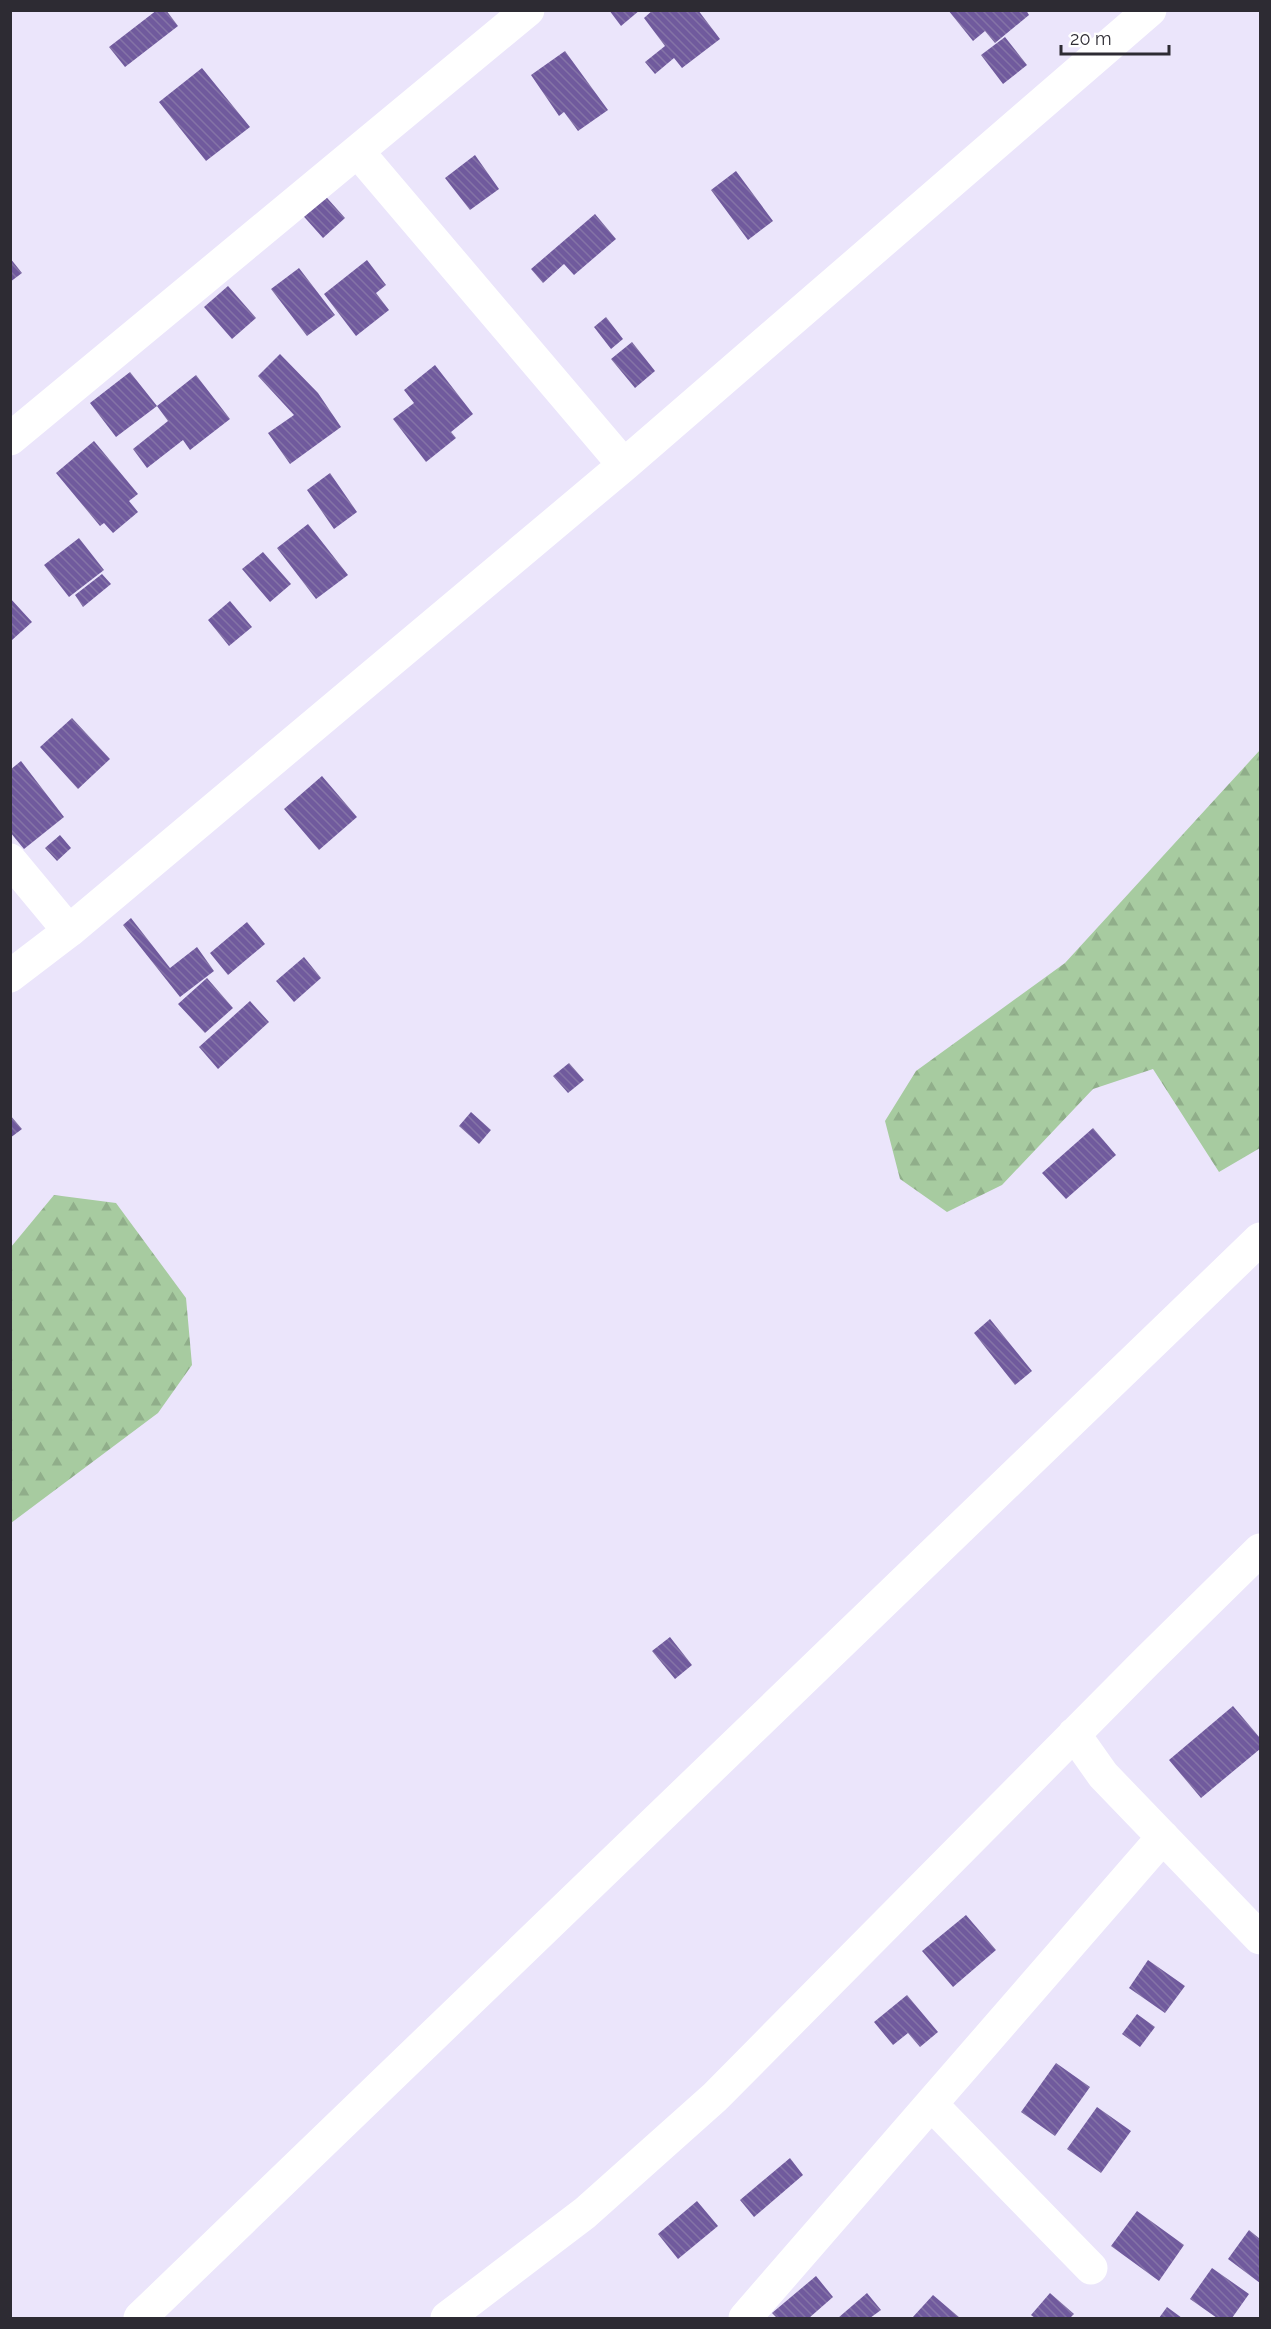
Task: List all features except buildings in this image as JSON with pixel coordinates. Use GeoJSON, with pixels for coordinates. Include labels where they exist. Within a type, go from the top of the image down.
{"type":"FeatureCollection","features":[{"type":"Feature","properties":{"kind":"street"},"geometry":{"type":"LineString","coordinates":[[10,439],[528,10]]}},
{"type":"Feature","properties":{"kind":"street"},"geometry":{"type":"LineString","coordinates":[[10,976],[69,931],[624,465],[1150,10]]}},
{"type":"Feature","properties":{"kind":"street"},"geometry":{"type":"LineString","coordinates":[[358,152],[624,465]]}},
{"type":"Feature","properties":{"kind":"street"},"geometry":{"type":"LineString","coordinates":[[10,860],[69,931]]}},
{"type":"Feature","properties":{"kind":"street"},"geometry":{"type":"LineString","coordinates":[[140,2319],[1260,1239]]}},
{"type":"Feature","properties":{"kind":"street"},"geometry":{"type":"LineString","coordinates":[[447,2319],[585,2213],[714,2097],[1260,1550]]}},
{"type":"Feature","properties":{"kind":"street"},"geometry":{"type":"LineString","coordinates":[[1074,1734],[1103,1775],[1260,1938]]}},
{"type":"Feature","properties":{"kind":"street"},"geometry":{"type":"LineString","coordinates":[[745,2319],[1163,1837]]}},
{"type":"Feature","properties":{"kind":"street"},"geometry":{"type":"LineString","coordinates":[[931,2104],[1090,2268]]}},
{"type":"Feature","properties":{"kind":"green space"},"geometry":{"type":"Polygon","coordinates":[[[1260,750],[1260,1148],[1219,1172],[1153,1069],[1093,1089],[1002,1185],[947,1212],[900,1179],[885,1121],[916,1071],[1065,963],[1260,750]]]}},
{"type":"Feature","properties":{"kind":"green space"},"geometry":{"type":"Polygon","coordinates":[[[54,1195],[116,1203],[186,1298],[192,1365],[158,1413],[11,1523],[11,1247],[54,1195]]]}}]}
